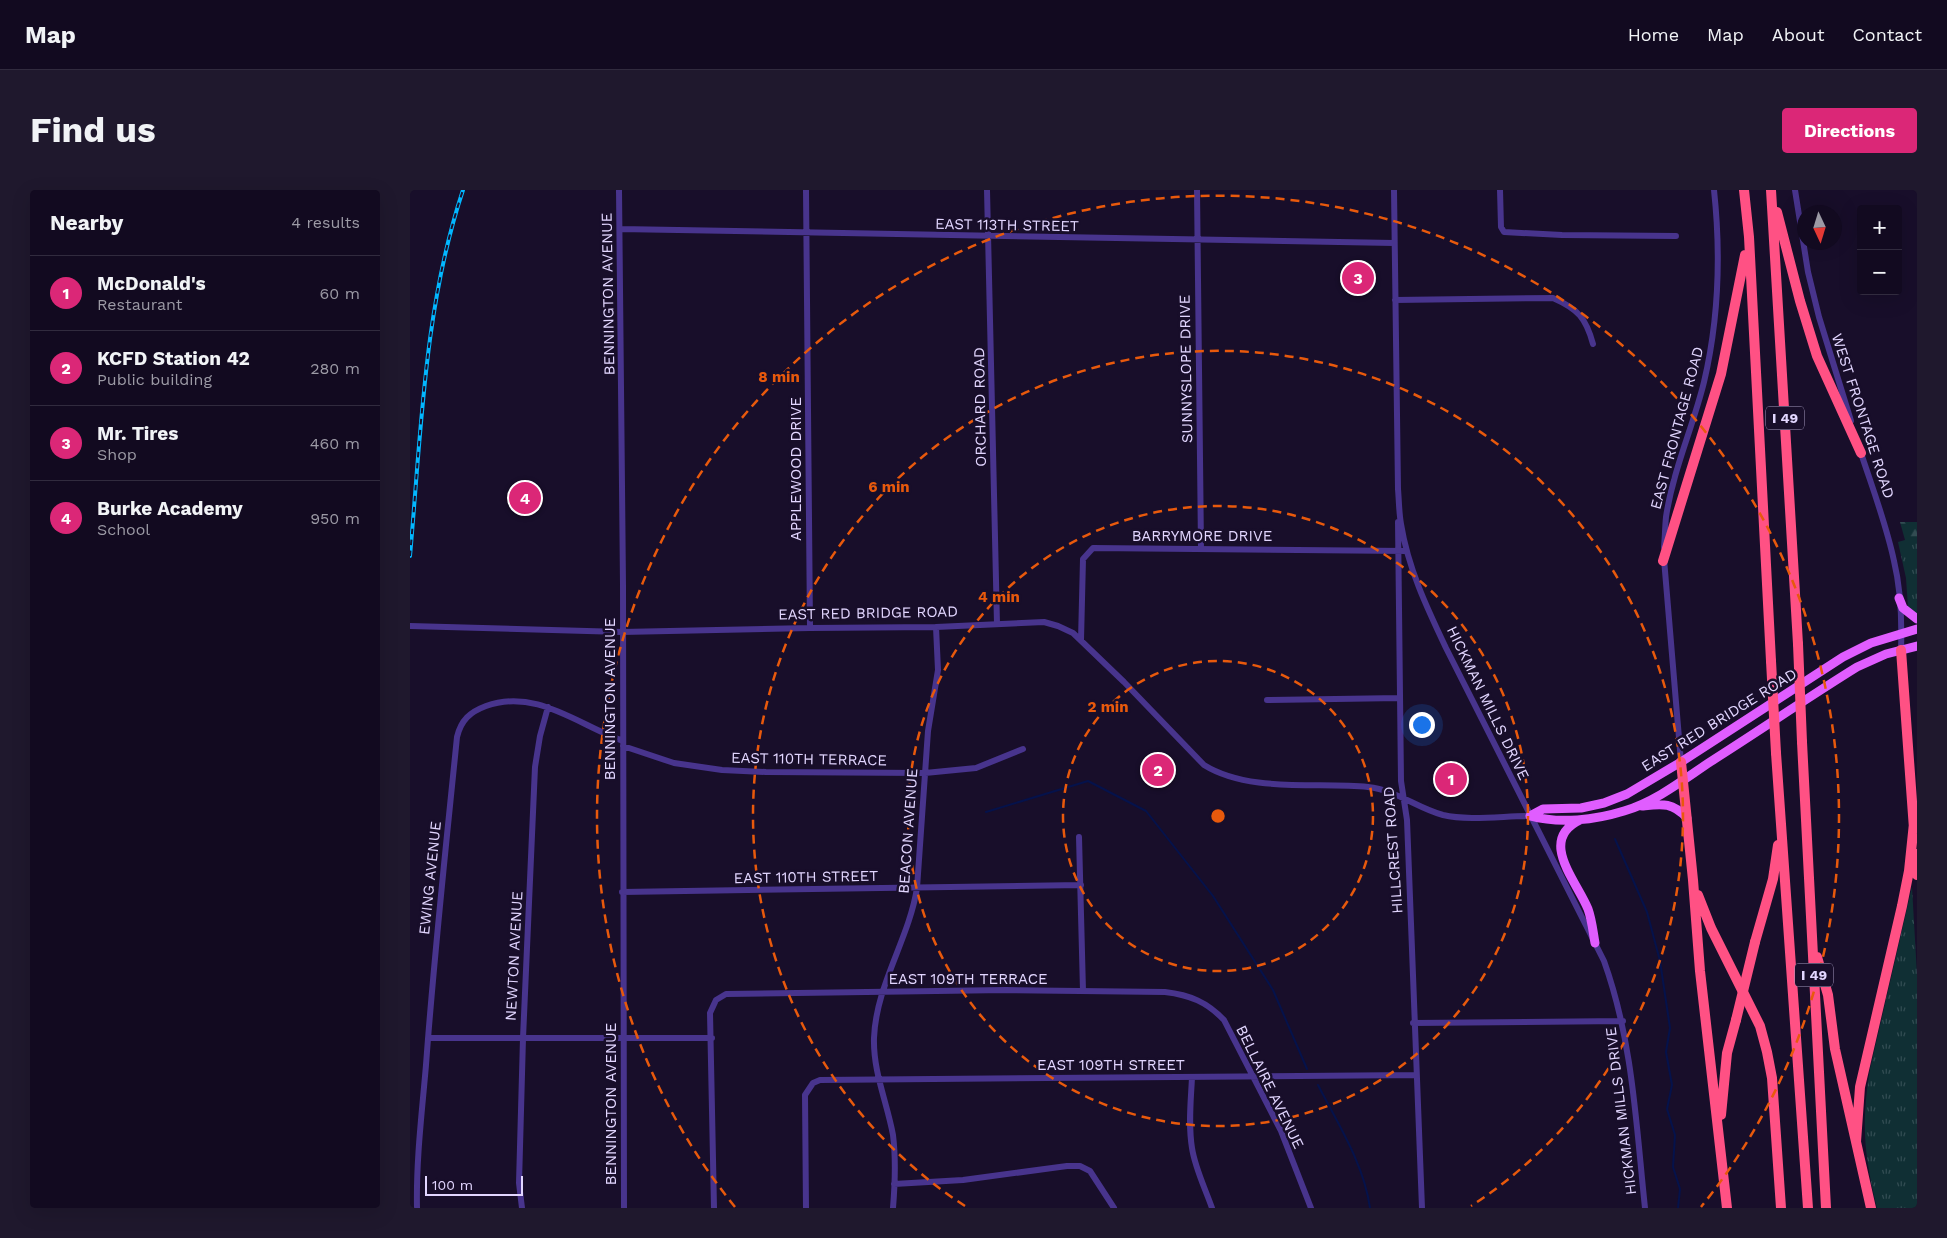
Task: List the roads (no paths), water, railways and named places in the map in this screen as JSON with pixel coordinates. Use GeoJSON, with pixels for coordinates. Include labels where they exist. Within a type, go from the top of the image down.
{"type":"FeatureCollection","features":[{"type":"Feature","properties":{"kind":"highway","name":"I 49"},"geometry":{"type":"LineString","coordinates":[[1744,190],[1776,753],[1808,1208]]}},
{"type":"Feature","properties":{"kind":"highway"},"geometry":{"type":"LineString","coordinates":[[1772,191],[1816,356],[1861,453]]}},
{"type":"Feature","properties":{"kind":"highway","name":"I 49"},"geometry":{"type":"LineString","coordinates":[[1772,191],[1798,644],[1826,1208]]}},
{"type":"Feature","properties":{"kind":"highway"},"geometry":{"type":"LineString","coordinates":[[1664,561],[1671,531],[1721,374],[1748,237]]}},
{"type":"Feature","properties":{"kind":"highway"},"geometry":{"type":"LineString","coordinates":[[1901,650],[1917,875]]}},
{"type":"Feature","properties":{"kind":"highway"},"geometry":{"type":"LineString","coordinates":[[1681,762],[1694,880],[1700,971],[1727,1208]]}},
{"type":"Feature","properties":{"kind":"highway"},"geometry":{"type":"LineString","coordinates":[[1856,1142],[1860,1087],[1902,906],[1909,870],[1914,823]]}},
{"type":"Feature","properties":{"kind":"highway"},"geometry":{"type":"LineString","coordinates":[[1719,1131],[1727,1053],[1773,879],[1781,830]]}},
{"type":"Feature","properties":{"kind":"highway"},"geometry":{"type":"LineString","coordinates":[[1694,880],[1712,928],[1749,1002],[1762,1034],[1772,1078],[1781,1208]]}},
{"type":"Feature","properties":{"kind":"highway"},"geometry":{"type":"LineString","coordinates":[[1812,940],[1828,995],[1835,1049],[1871,1208]]}},
{"type":"Feature","properties":{"kind":"main road"},"geometry":{"type":"LineString","coordinates":[[1899,598],[1903,608],[1917,619]]}},
{"type":"Feature","properties":{"kind":"main road","name":"EAST RED BRIDGE ROAD"},"geometry":{"type":"LineString","coordinates":[[1530,816],[1543,809],[1581,808],[1604,803],[1627,794],[1681,762],[1843,657],[1871,643],[1917,629]]}},
{"type":"Feature","properties":{"kind":"main road","name":"EAST RED BRIDGE ROAD"},"geometry":{"type":"LineString","coordinates":[[1530,816],[1544,820],[1583,819],[1625,811],[1683,780],[1857,668],[1886,654],[1917,646]]}},
{"type":"Feature","properties":{"kind":"main road"},"geometry":{"type":"LineString","coordinates":[[1636,806],[1669,805],[1678,809],[1687,818]]}},
{"type":"Feature","properties":{"kind":"main road"},"geometry":{"type":"LineString","coordinates":[[1583,819],[1573,823],[1563,833],[1559,849],[1588,909],[1595,943]]}},
{"type":"Feature","properties":{"kind":"street","name":"BENNINGTON AVENUE"},"geometry":{"type":"LineString","coordinates":[[619,190],[624,1208]]}},
{"type":"Feature","properties":{"kind":"street","name":"APPLEWOOD DRIVE"},"geometry":{"type":"LineString","coordinates":[[806,190],[810,628]]}},
{"type":"Feature","properties":{"kind":"street","name":"ORCHARD ROAD"},"geometry":{"type":"LineString","coordinates":[[987,190],[997,624]]}},
{"type":"Feature","properties":{"kind":"street","name":"SUNNYSLOPE DRIVE"},"geometry":{"type":"LineString","coordinates":[[1197,190],[1200,548]]}},
{"type":"Feature","properties":{"kind":"street","name":"HICKMAN MILLS DRIVE"},"geometry":{"type":"LineString","coordinates":[[1394,190],[1398,489],[1401,524],[1407,550],[1426,606],[1604,961],[1616,993],[1628,1049],[1645,1208]]}},
{"type":"Feature","properties":{"kind":"street"},"geometry":{"type":"LineString","coordinates":[[1500,190],[1500,227],[1504,232],[1562,235],[1676,236]]}},
{"type":"Feature","properties":{"kind":"street","name":"EAST FRONTAGE ROAD"},"geometry":{"type":"LineString","coordinates":[[1681,762],[1664,561],[1666,517],[1674,483],[1704,383],[1712,342],[1717,303],[1718,268],[1718,230],[1714,190]]}},
{"type":"Feature","properties":{"kind":"street","name":"WEST FRONTAGE ROAD"},"geometry":{"type":"LineString","coordinates":[[1795,190],[1808,272],[1819,317],[1895,563],[1902,633],[1901,650]]}},
{"type":"Feature","properties":{"kind":"street","name":"EAST 113TH STREET"},"geometry":{"type":"LineString","coordinates":[[620,228],[989,237],[1394,243]]}},
{"type":"Feature","properties":{"kind":"street"},"geometry":{"type":"LineString","coordinates":[[1395,300],[1553,298],[1569,305],[1580,314],[1589,329],[1593,344]]}},
{"type":"Feature","properties":{"kind":"street","name":"HILLCREST ROAD"},"geometry":{"type":"LineString","coordinates":[[1398,489],[1401,781],[1407,820],[1415,1075],[1422,1208]]}},
{"type":"Feature","properties":{"kind":"street","name":"BARRYMORE DRIVE"},"geometry":{"type":"LineString","coordinates":[[1080,640],[1083,558],[1093,548],[1407,550]]}},
{"type":"Feature","properties":{"kind":"street","name":"EAST RED BRIDGE ROAD"},"geometry":{"type":"LineString","coordinates":[[410,626],[622,632],[936,627],[1044,622],[1058,626],[1080,640],[1124,682],[1204,765],[1218,774],[1274,783],[1367,787],[1403,797],[1432,811],[1459,817],[1530,816]]}},
{"type":"Feature","properties":{"kind":"street","name":"BEACON AVENUE"},"geometry":{"type":"LineString","coordinates":[[893,1208],[895,1160],[892,1135],[877,1079],[874,1060],[874,1037],[876,1015],[882,992],[914,909],[928,731],[938,670],[936,627]]}},
{"type":"Feature","properties":{"kind":"street"},"geometry":{"type":"LineString","coordinates":[[1267,700],[1400,698]]}},
{"type":"Feature","properties":{"kind":"street","name":"EAST 110TH TERRACE"},"geometry":{"type":"LineString","coordinates":[[478,709],[496,703],[525,701],[548,707],[600,733],[674,763],[722,770],[925,773],[976,768],[1023,749]]}},
{"type":"Feature","properties":{"kind":"street","name":"NEWTON AVENUE"},"geometry":{"type":"LineString","coordinates":[[522,1208],[519,1183],[523,1038],[536,767],[540,736],[548,707]]}},
{"type":"Feature","properties":{"kind":"street","name":"EWING AVENUE"},"geometry":{"type":"LineString","coordinates":[[417,1208],[417,1182],[428,1038],[456,737],[464,720],[473,711],[478,709]]}},
{"type":"Feature","properties":{"kind":"street"},"geometry":{"type":"LineString","coordinates":[[1079,837],[1083,991]]}},
{"type":"Feature","properties":{"kind":"street","name":"EAST 110TH STREET"},"geometry":{"type":"LineString","coordinates":[[622,892],[1080,885]]}},
{"type":"Feature","properties":{"kind":"street","name":"EAST 109TH TERRACE"},"geometry":{"type":"LineString","coordinates":[[712,1038],[712,1008],[716,1000],[726,994],[1006,990],[1165,992],[1184,994],[1200,1000],[1212,1009]]}},
{"type":"Feature","properties":{"kind":"street","name":"BELLAIRE AVENUE"},"geometry":{"type":"LineString","coordinates":[[1212,1009],[1224,1020],[1281,1131],[1311,1208]]}},
{"type":"Feature","properties":{"kind":"street"},"geometry":{"type":"LineString","coordinates":[[1414,1024],[1623,1021]]}},
{"type":"Feature","properties":{"kind":"street"},"geometry":{"type":"LineString","coordinates":[[428,1038],[712,1038],[714,1208]]}},
{"type":"Feature","properties":{"kind":"street","name":"EAST 109TH STREET"},"geometry":{"type":"LineString","coordinates":[[806,1208],[805,1095],[813,1083],[820,1080],[1415,1075]]}},
{"type":"Feature","properties":{"kind":"street"},"geometry":{"type":"LineString","coordinates":[[1192,1077],[1190,1120],[1192,1148],[1212,1208]]}},
{"type":"Feature","properties":{"kind":"street"},"geometry":{"type":"LineString","coordinates":[[894,1184],[963,1180],[1067,1166],[1082,1167],[1090,1171],[1114,1208]]}},
{"type":"Feature","properties":{"kind":"waterway"},"geometry":{"type":"LineString","coordinates":[[986,812],[1088,781],[1146,811],[1213,896],[1273,990],[1307,1069]]}},
{"type":"Feature","properties":{"kind":"waterway"},"geometry":{"type":"LineString","coordinates":[[1615,839],[1647,912],[1660,961],[1670,1028],[1666,1052],[1672,1085],[1667,1109],[1675,1135],[1673,1167],[1680,1189],[1678,1208]]}},
{"type":"Feature","properties":{"kind":"waterway"},"geometry":{"type":"LineString","coordinates":[[1318,1085],[1342,1129],[1356,1160],[1367,1192],[1370,1208]]}},
{"type":"Feature","properties":{"kind":"railway"},"geometry":{"type":"LineString","coordinates":[[410,556],[421,417],[432,325],[450,234],[463,190]]}},
{"type":"Feature","properties":{"kind":"place","name":"Mr. Tires"},"geometry":{"type":"Point","coordinates":[1358,278]}},
{"type":"Feature","properties":{"kind":"place","name":"Burke Academy"},"geometry":{"type":"Point","coordinates":[525,498]}},
{"type":"Feature","properties":{"kind":"place","name":"KCFD Station 42"},"geometry":{"type":"Point","coordinates":[1158,770]}},
{"type":"Feature","properties":{"kind":"place","name":"McDonald's"},"geometry":{"type":"Point","coordinates":[1451,779]}}]}
